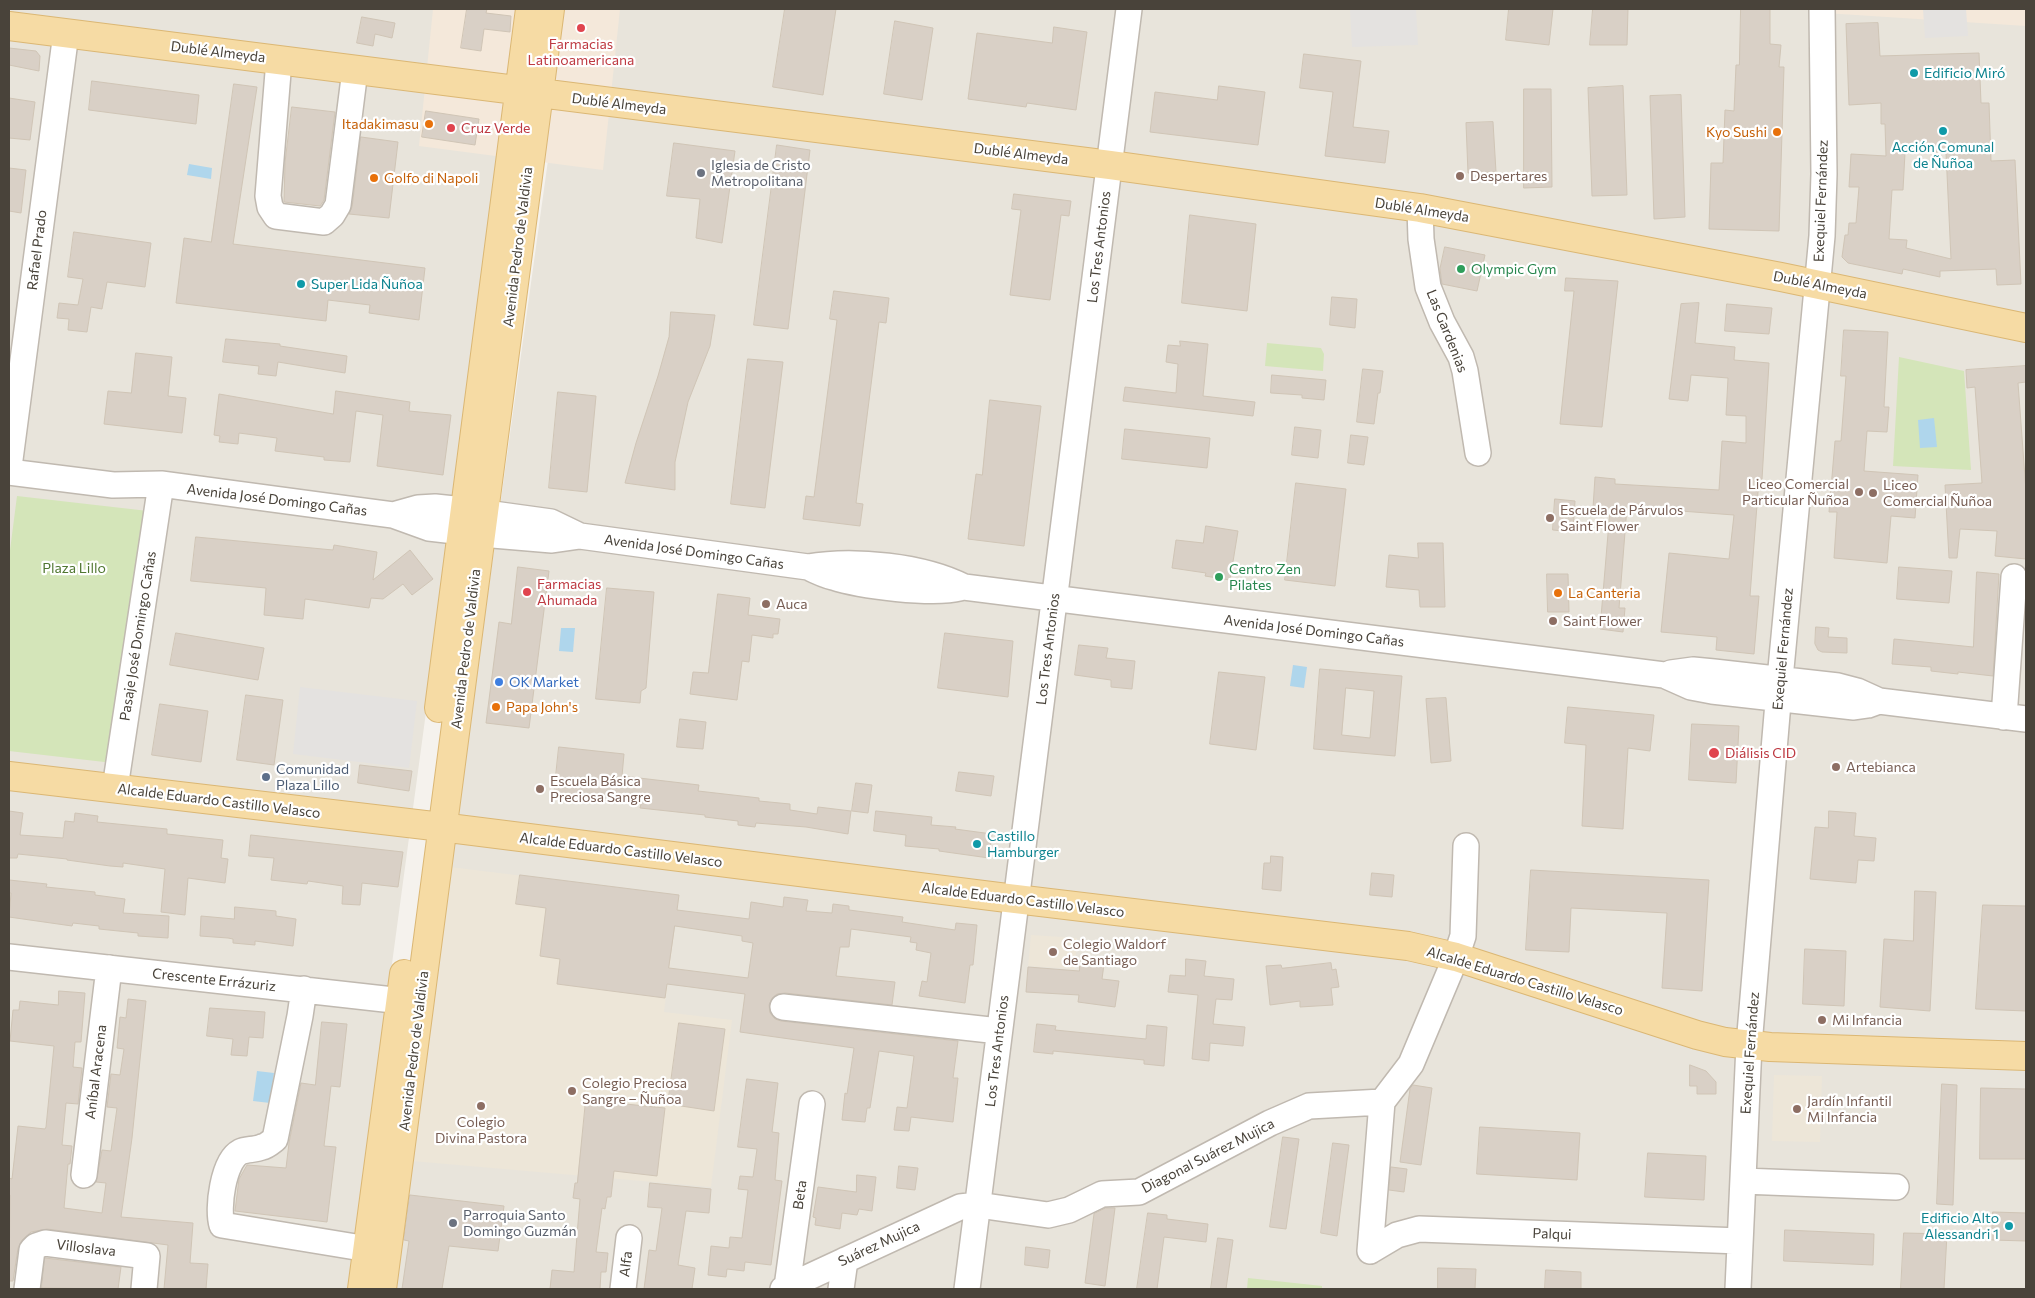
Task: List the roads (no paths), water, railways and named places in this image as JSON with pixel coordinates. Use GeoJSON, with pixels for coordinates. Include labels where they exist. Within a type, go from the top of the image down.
{"type":"FeatureCollection","features":[{"type":"Feature","properties":{"kind":"main road","name":"Avenida Pedro de Valdivia"},"geometry":{"type":"LineString","coordinates":[[382,1289],[410,1002],[528,92],[530,9]]}},
{"type":"Feature","properties":{"kind":"main road","name":"Avenida Pedro de Valdivia"},"geometry":{"type":"LineString","coordinates":[[528,92],[550,9]]}},
{"type":"Feature","properties":{"kind":"main road","name":"Dublé Almeyda"},"geometry":{"type":"LineString","coordinates":[[9,26],[1110,164],[1420,208],[1816,284],[2026,328]]}},
{"type":"Feature","properties":{"kind":"main road","name":"Alcalde Eduardo Castillo Velasco"},"geometry":{"type":"LineString","coordinates":[[9,776],[1392,944],[1456,957],[1697,1035],[1749,1045],[2026,1056]]}},
{"type":"Feature","properties":{"kind":"main road","name":"Avenida Pedro de Valdivia"},"geometry":{"type":"LineString","coordinates":[[362,1289],[410,1002]]}},
{"type":"Feature","properties":{"kind":"street","name":"Los Tres Antonios"},"geometry":{"type":"LineString","coordinates":[[967,1289],[1129,9]]}},
{"type":"Feature","properties":{"kind":"street","name":"Exequiel Fernández"},"geometry":{"type":"LineString","coordinates":[[1738,1289],[1749,1045],[1779,689],[1822,236],[1824,182],[1822,9]]}},
{"type":"Feature","properties":{"kind":"street","name":"Rafael Prado"},"geometry":{"type":"LineString","coordinates":[[9,462],[66,33]]}},
{"type":"Feature","properties":{"kind":"street"},"geometry":{"type":"LineString","coordinates":[[279,60],[268,196],[270,206],[276,216],[324,222],[332,216],[338,204],[355,70]]}},
{"type":"Feature","properties":{"kind":"street","name":"Las Gardenias"},"geometry":{"type":"LineString","coordinates":[[1420,208],[1421,239],[1428,287],[1442,322],[1461,357],[1478,453]]}},
{"type":"Feature","properties":{"kind":"street","name":"Avenida José Domingo Cañas"},"geometry":{"type":"LineString","coordinates":[[9,462],[113,485],[161,484],[393,515],[418,526],[472,522],[552,540],[580,536],[808,567],[833,578],[867,584],[936,591],[964,587],[1664,675],[1693,670],[1779,689],[1848,688],[1870,695],[1879,701],[2015,718]]}},
{"type":"Feature","properties":{"kind":"street","name":"Pasaje José Domingo Cañas"},"geometry":{"type":"LineString","coordinates":[[115,788],[161,484]]}},
{"type":"Feature","properties":{"kind":"street"},"geometry":{"type":"LineString","coordinates":[[2014,577],[2015,718]]}},
{"type":"Feature","properties":{"kind":"street"},"geometry":{"type":"LineString","coordinates":[[1382,1102],[1411,1064],[1463,936],[1466,846]]}},
{"type":"Feature","properties":{"kind":"street","name":"Crescente Errázuriz"},"geometry":{"type":"LineString","coordinates":[[9,957],[410,1002]]}},
{"type":"Feature","properties":{"kind":"street","name":"Aníbal Aracena"},"geometry":{"type":"LineString","coordinates":[[84,1175],[108,968]]}},
{"type":"Feature","properties":{"kind":"street"},"geometry":{"type":"LineString","coordinates":[[304,989],[275,1139],[264,1147],[240,1152],[231,1160],[226,1174],[220,1216],[222,1225],[368,1249]]}},
{"type":"Feature","properties":{"kind":"street"},"geometry":{"type":"LineString","coordinates":[[783,1007],[999,1031]]}},
{"type":"Feature","properties":{"kind":"street","name":"Diagonal Suárez Mujica"},"geometry":{"type":"LineString","coordinates":[[978,1205],[1048,1215],[1069,1210],[1102,1194],[1139,1192],[1270,1123],[1309,1106],[1382,1102]]}},
{"type":"Feature","properties":{"kind":"street","name":"Palqui"},"geometry":{"type":"LineString","coordinates":[[1382,1102],[1370,1251],[1397,1235],[1419,1229],[1740,1241]]}},
{"type":"Feature","properties":{"kind":"street","name":"Beta"},"geometry":{"type":"LineString","coordinates":[[785,1288],[812,1104]]}},
{"type":"Feature","properties":{"kind":"street"},"geometry":{"type":"LineString","coordinates":[[1743,1181],[1896,1187]]}},
{"type":"Feature","properties":{"kind":"street","name":"Suárez Mujica"},"geometry":{"type":"LineString","coordinates":[[785,1288],[948,1212],[960,1207],[978,1205]]}},
{"type":"Feature","properties":{"kind":"street","name":"Alfa"},"geometry":{"type":"LineString","coordinates":[[623,1289],[629,1238]]}},
{"type":"Feature","properties":{"kind":"street","name":"Villoslava"},"geometry":{"type":"LineString","coordinates":[[27,1289],[32,1250],[36,1246],[45,1243],[148,1256],[144,1289]]}},
{"type":"Feature","properties":{"kind":"street"},"geometry":{"type":"LineString","coordinates":[[842,1289],[844,1260]]}},
{"type":"Feature","properties":{"kind":"water"},"geometry":{"type":"Polygon","coordinates":[[[189,164],[212,168],[211,179],[187,175],[189,164]]]}},
{"type":"Feature","properties":{"kind":"water"},"geometry":{"type":"Polygon","coordinates":[[[1934,418],[1937,447],[1920,448],[1918,420],[1934,418]]]}},
{"type":"Feature","properties":{"kind":"water"},"geometry":{"type":"Polygon","coordinates":[[[561,628],[575,628],[573,652],[559,651],[561,628]]]}},
{"type":"Feature","properties":{"kind":"water"},"geometry":{"type":"Polygon","coordinates":[[[1293,665],[1307,667],[1304,688],[1290,686],[1293,665]]]}},
{"type":"Feature","properties":{"kind":"water"},"geometry":{"type":"Polygon","coordinates":[[[257,1071],[274,1073],[270,1103],[253,1101],[257,1071]]]}},
{"type":"Feature","properties":{"kind":"place","name":"Farmacias Latinoamericana"},"geometry":{"type":"Point","coordinates":[581,28]}},
{"type":"Feature","properties":{"kind":"place","name":"Edificio Miró"},"geometry":{"type":"Point","coordinates":[1914,73]}},
{"type":"Feature","properties":{"kind":"place","name":"Itadakimasu"},"geometry":{"type":"Point","coordinates":[429,124]}},
{"type":"Feature","properties":{"kind":"place","name":"Cruz Verde"},"geometry":{"type":"Point","coordinates":[451,128]}},
{"type":"Feature","properties":{"kind":"place","name":"Acción Comunal de Ñuñoa"},"geometry":{"type":"Point","coordinates":[1943,131]}},
{"type":"Feature","properties":{"kind":"place","name":"Kyo Sushi"},"geometry":{"type":"Point","coordinates":[1777,132]}},
{"type":"Feature","properties":{"kind":"place","name":"Iglesia de Cristo Metropolitana"},"geometry":{"type":"Point","coordinates":[701,173]}},
{"type":"Feature","properties":{"kind":"place","name":"Despertares"},"geometry":{"type":"Point","coordinates":[1460,176]}},
{"type":"Feature","properties":{"kind":"place","name":"Golfo di Napoli"},"geometry":{"type":"Point","coordinates":[374,178]}},
{"type":"Feature","properties":{"kind":"place","name":"Olympic Gym"},"geometry":{"type":"Point","coordinates":[1461,269]}},
{"type":"Feature","properties":{"kind":"place","name":"Super Lida Ñuñoa"},"geometry":{"type":"Point","coordinates":[301,284]}},
{"type":"Feature","properties":{"kind":"place","name":"Liceo Comercial Particular Ñuñoa"},"geometry":{"type":"Point","coordinates":[1859,492]}},
{"type":"Feature","properties":{"kind":"place","name":"Liceo Comercial Ñuñoa"},"geometry":{"type":"Point","coordinates":[1873,493]}},
{"type":"Feature","properties":{"kind":"place","name":"Escuela de Párvulos Saint Flower"},"geometry":{"type":"Point","coordinates":[1550,518]}},
{"type":"Feature","properties":{"kind":"place","name":"Centro Zen Pilates"},"geometry":{"type":"Point","coordinates":[1219,577]}},
{"type":"Feature","properties":{"kind":"place","name":"Farmacias Ahumada"},"geometry":{"type":"Point","coordinates":[527,592]}},
{"type":"Feature","properties":{"kind":"place","name":"La Canteria"},"geometry":{"type":"Point","coordinates":[1558,593]}},
{"type":"Feature","properties":{"kind":"place","name":"Auca"},"geometry":{"type":"Point","coordinates":[766,604]}},
{"type":"Feature","properties":{"kind":"place","name":"Saint Flower"},"geometry":{"type":"Point","coordinates":[1553,621]}},
{"type":"Feature","properties":{"kind":"place","name":"OK Market"},"geometry":{"type":"Point","coordinates":[499,682]}},
{"type":"Feature","properties":{"kind":"place","name":"Papa John's"},"geometry":{"type":"Point","coordinates":[496,707]}},
{"type":"Feature","properties":{"kind":"place","name":"Diálisis CID"},"geometry":{"type":"Point","coordinates":[1714,753]}},
{"type":"Feature","properties":{"kind":"place","name":"Artebianca"},"geometry":{"type":"Point","coordinates":[1836,767]}},
{"type":"Feature","properties":{"kind":"place","name":"Comunidad Plaza Lillo"},"geometry":{"type":"Point","coordinates":[266,777]}},
{"type":"Feature","properties":{"kind":"place","name":"Escuela Básica Preciosa Sangre"},"geometry":{"type":"Point","coordinates":[540,789]}},
{"type":"Feature","properties":{"kind":"place","name":"Castillo Hamburger"},"geometry":{"type":"Point","coordinates":[977,844]}},
{"type":"Feature","properties":{"kind":"place","name":"Colegio Waldorf de Santiago"},"geometry":{"type":"Point","coordinates":[1053,952]}},
{"type":"Feature","properties":{"kind":"place","name":"Mi Infancia"},"geometry":{"type":"Point","coordinates":[1822,1020]}},
{"type":"Feature","properties":{"kind":"place","name":"Colegio Preciosa Sangre – Ñuñoa"},"geometry":{"type":"Point","coordinates":[572,1091]}},
{"type":"Feature","properties":{"kind":"place","name":"Colegio Divina Pastora"},"geometry":{"type":"Point","coordinates":[481,1106]}},
{"type":"Feature","properties":{"kind":"place","name":"Jardín Infantil Mi Infancia"},"geometry":{"type":"Point","coordinates":[1797,1109]}},
{"type":"Feature","properties":{"kind":"place","name":"Parroquia Santo Domingo Guzmán"},"geometry":{"type":"Point","coordinates":[453,1223]}},
{"type":"Feature","properties":{"kind":"place","name":"Edificio Alto Alessandri 1"},"geometry":{"type":"Point","coordinates":[2009,1226]}},
{"type":"Feature","properties":{"kind":"park label","name":"Plaza Lillo"},"geometry":{"type":"Point","coordinates":[74,568]}}]}
